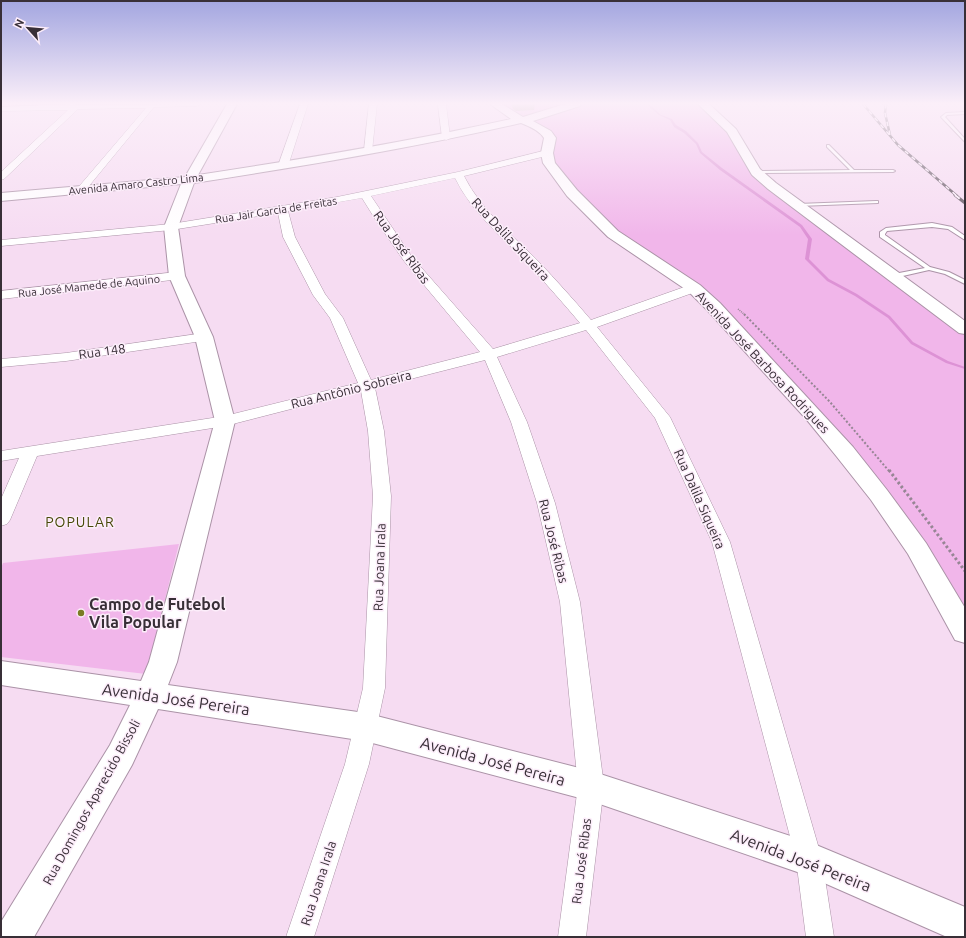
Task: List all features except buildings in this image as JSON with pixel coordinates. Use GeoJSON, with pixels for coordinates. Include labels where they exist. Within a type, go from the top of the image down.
{"type":"FeatureCollection","features":[{"type":"Feature","properties":{"kind":"street"},"geometry":{"type":"LineString","coordinates":[[1,177],[33,148]]}},
{"type":"Feature","properties":{"kind":"street"},"geometry":{"type":"LineString","coordinates":[[81,190],[116,148]]}},
{"type":"Feature","properties":{"kind":"street"},"geometry":{"type":"LineString","coordinates":[[170,227],[189,180],[207,148]]}},
{"type":"Feature","properties":{"kind":"street"},"geometry":{"type":"LineString","coordinates":[[283,166],[289,148]]}},
{"type":"Feature","properties":{"kind":"street","name":"Avenida Amaro Castro Lima"},"geometry":{"type":"LineString","coordinates":[[1,197],[189,180],[283,166],[386,148]]}},
{"type":"Feature","properties":{"kind":"street","name":"Avenida José Barbosa Rodrigues"},"geometry":{"type":"LineString","coordinates":[[549,148],[547,153],[549,163],[572,193],[598,220],[614,234],[694,288],[720,312],[845,452],[879,495],[917,549],[965,632]]}},
{"type":"Feature","properties":{"kind":"street"},"geometry":{"type":"LineString","coordinates":[[741,148],[748,162],[756,172],[798,205],[965,328]]}},
{"type":"Feature","properties":{"kind":"street","name":"Rua Jair Garcia de Freitas"},"geometry":{"type":"LineString","coordinates":[[1,243],[170,227],[337,200],[458,175],[547,153]]}},
{"type":"Feature","properties":{"kind":"street","name":"Rua Dalila Siqueira"},"geometry":{"type":"LineString","coordinates":[[458,175],[465,189],[491,220],[535,265],[589,325],[662,417],[721,542],[809,859],[820,937]]}},
{"type":"Feature","properties":{"kind":"street","name":"Rua José Ribas"},"geometry":{"type":"LineString","coordinates":[[365,194],[382,222],[408,259],[489,354],[519,422],[543,496],[568,595],[591,786],[572,937]]}},
{"type":"Feature","properties":{"kind":"street","name":"Rua Joana Irala"},"geometry":{"type":"LineString","coordinates":[[282,208],[290,237],[319,295],[336,318],[367,386],[376,431],[382,496],[374,688],[357,764],[300,937]]}},
{"type":"Feature","properties":{"kind":"street","name":"Rua Domingos Aparecido Bissoli"},"geometry":{"type":"LineString","coordinates":[[11,929],[121,755],[164,662],[225,421],[204,336],[177,276],[170,227]]}},
{"type":"Feature","properties":{"kind":"street","name":"Rua José Mamede de Aquino"},"geometry":{"type":"LineString","coordinates":[[1,295],[177,276]]}},
{"type":"Feature","properties":{"kind":"street","name":"Rua Antônio Sobreira"},"geometry":{"type":"LineString","coordinates":[[1,456],[225,421],[489,354],[589,325],[694,288]]}},
{"type":"Feature","properties":{"kind":"street","name":"Rua 148"},"geometry":{"type":"LineString","coordinates":[[1,363],[66,357],[204,336]]}},
{"type":"Feature","properties":{"kind":"street"},"geometry":{"type":"LineString","coordinates":[[1,520],[30,452]]}},
{"type":"Feature","properties":{"kind":"street","name":"Avenida José Pereira"},"geometry":{"type":"LineString","coordinates":[[1,673],[365,727],[591,786],[809,859],[965,926]]}},
{"type":"Feature","properties":{"kind":"lane"},"geometry":{"type":"LineString","coordinates":[[830,148],[853,171]]}},
{"type":"Feature","properties":{"kind":"lane"},"geometry":{"type":"LineString","coordinates":[[756,172],[893,171]]}},
{"type":"Feature","properties":{"kind":"lane"},"geometry":{"type":"LineString","coordinates":[[798,205],[876,202]]}},
{"type":"Feature","properties":{"kind":"lane"},"geometry":{"type":"LineString","coordinates":[[965,238],[950,228],[932,225],[886,230],[882,232],[882,236],[928,268],[947,273],[965,282]]}},
{"type":"Feature","properties":{"kind":"lane"},"geometry":{"type":"LineString","coordinates":[[894,276],[921,272],[928,268]]}},
{"type":"Feature","properties":{"kind":"shaded area"},"geometry":{"type":"Polygon","coordinates":[[[552,148],[742,148],[760,173],[965,327],[965,623],[926,557],[719,310],[617,236],[552,165],[552,148]]]}},
{"type":"Feature","properties":{"kind":"shaded area","name":"Campo de Futebol Vila Popular"},"geometry":{"type":"Polygon","coordinates":[[[179,544],[146,674],[1,657],[1,568],[3,563],[179,544]]]}},
{"type":"Feature","properties":{"kind":"waterway"},"geometry":{"type":"LineString","coordinates":[[699,148],[701,152],[721,169],[801,226],[810,239],[807,259],[828,280],[856,295],[889,317],[912,343],[947,362],[965,368]]}},
{"type":"Feature","properties":{"kind":"railway"},"geometry":{"type":"LineString","coordinates":[[901,148],[957,196]]}},
{"type":"Feature","properties":{"kind":"railway"},"geometry":{"type":"LineString","coordinates":[[955,195],[965,203]]}},
{"type":"Feature","properties":{"kind":"place","name":"Campo de Futebol Vila Popular"},"geometry":{"type":"Point","coordinates":[81,613]}},
{"type":"Feature","properties":{"kind":"district","name":"POPULAR"},"geometry":{"type":"Point","coordinates":[80,522]}}]}
